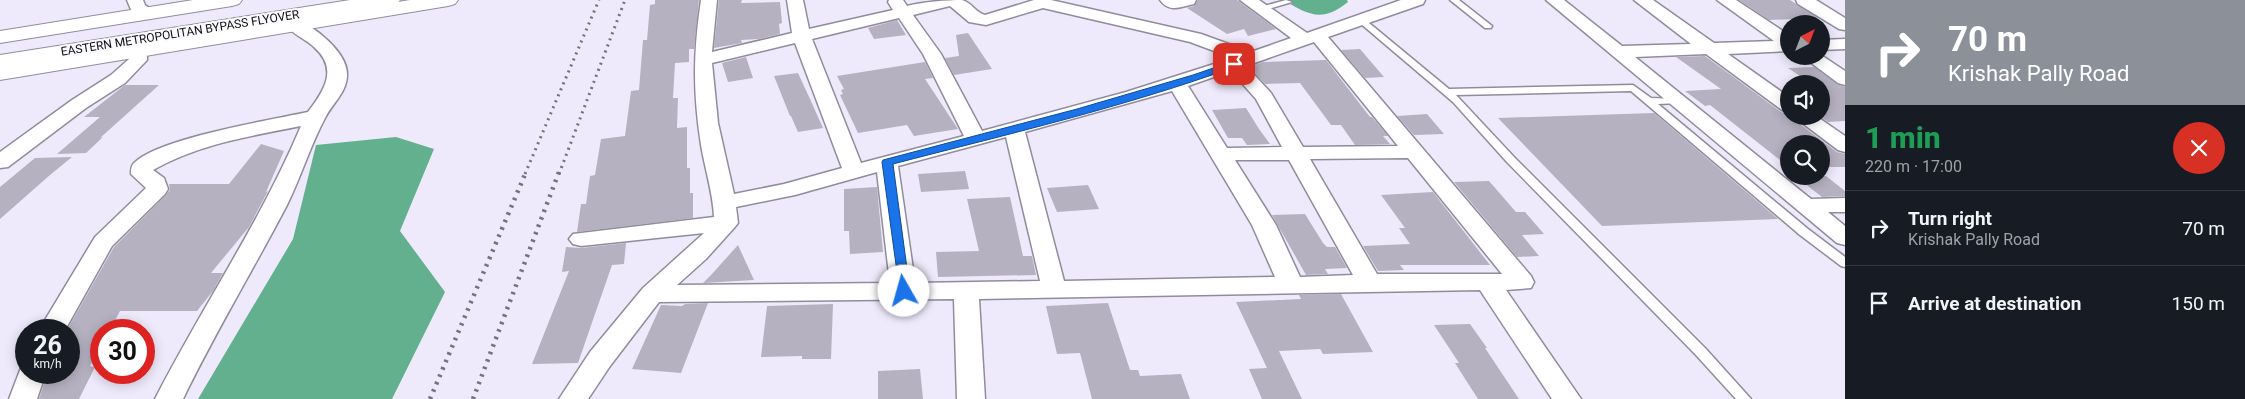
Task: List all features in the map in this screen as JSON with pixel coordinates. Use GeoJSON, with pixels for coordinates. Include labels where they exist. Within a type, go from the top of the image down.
{"type":"FeatureCollection","features":[{"type":"Feature","properties":{"kind":"main road"},"geometry":{"type":"LineString","coordinates":[[0,37],[141,6],[232,0]]}},
{"type":"Feature","properties":{"kind":"main road","name":"EASTERN METROPOLITAN BYPASS FLYOVER"},"geometry":{"type":"LineString","coordinates":[[0,48],[302,0]]}},
{"type":"Feature","properties":{"kind":"main road","name":"EASTERN METROPOLITAN BYPASS FLYOVER"},"geometry":{"type":"LineString","coordinates":[[0,62],[390,0]]}},
{"type":"Feature","properties":{"kind":"main road"},"geometry":{"type":"LineString","coordinates":[[0,72],[448,0]]}},
{"type":"Feature","properties":{"kind":"street"},"geometry":{"type":"LineString","coordinates":[[573,399],[600,359],[652,294],[697,254],[726,213],[715,167],[708,124],[703,60],[709,0]]}},
{"type":"Feature","properties":{"kind":"street"},"geometry":{"type":"LineString","coordinates":[[795,0],[801,35],[854,172]]}},
{"type":"Feature","properties":{"kind":"street"},"geometry":{"type":"LineString","coordinates":[[703,60],[801,35],[899,6],[955,0],[975,18],[986,20],[1042,3],[1195,38],[1242,61],[1370,283]]}},
{"type":"Feature","properties":{"kind":"street"},"geometry":{"type":"LineString","coordinates":[[1168,0],[1172,4],[1188,0]]}},
{"type":"Feature","properties":{"kind":"street"},"geometry":{"type":"LineString","coordinates":[[581,239],[726,213],[887,162],[1014,129],[1177,83],[1363,20],[1386,5],[1417,0]]}},
{"type":"Feature","properties":{"kind":"street"},"geometry":{"type":"LineString","coordinates":[[1554,0],[1845,238]]}},
{"type":"Feature","properties":{"kind":"street"},"geometry":{"type":"LineString","coordinates":[[1642,0],[1780,99]]}},
{"type":"Feature","properties":{"kind":"street"},"geometry":{"type":"LineString","coordinates":[[1725,0],[1780,38]]}},
{"type":"Feature","properties":{"kind":"street"},"geometry":{"type":"LineString","coordinates":[[1804,0],[1845,25]]}},
{"type":"Feature","properties":{"kind":"street"},"geometry":{"type":"LineString","coordinates":[[652,294],[1522,282],[1414,152],[1311,37],[1254,4]]}},
{"type":"Feature","properties":{"kind":"street"},"geometry":{"type":"LineString","coordinates":[[899,6],[932,54],[976,139]]}},
{"type":"Feature","properties":{"kind":"street"},"geometry":{"type":"LineString","coordinates":[[169,399],[188,359],[275,206],[292,173],[315,116],[331,95],[338,76],[334,59],[321,43],[295,25]]}},
{"type":"Feature","properties":{"kind":"street"},"geometry":{"type":"LineString","coordinates":[[1617,52],[1780,44]]}},
{"type":"Feature","properties":{"kind":"street"},"geometry":{"type":"LineString","coordinates":[[1830,45],[1845,44]]}},
{"type":"Feature","properties":{"kind":"street"},"geometry":{"type":"LineString","coordinates":[[0,162],[78,104],[124,74],[138,60],[138,50]]}},
{"type":"Feature","properties":{"kind":"street"},"geometry":{"type":"LineString","coordinates":[[1824,65],[1845,79]]}},
{"type":"Feature","properties":{"kind":"street"},"geometry":{"type":"LineString","coordinates":[[1177,83],[1264,225],[1291,285]]}},
{"type":"Feature","properties":{"kind":"street"},"geometry":{"type":"LineString","coordinates":[[58,319],[104,242],[157,189],[156,183],[142,174],[142,167],[151,161],[204,142],[315,116]]}},
{"type":"Feature","properties":{"kind":"street"},"geometry":{"type":"LineString","coordinates":[[1816,125],[1845,146]]}},
{"type":"Feature","properties":{"kind":"street"},"geometry":{"type":"LineString","coordinates":[[1014,129],[1054,288]]}},
{"type":"Feature","properties":{"kind":"street"},"geometry":{"type":"LineString","coordinates":[[1220,154],[1414,152]]}},
{"type":"Feature","properties":{"kind":"street"},"geometry":{"type":"LineString","coordinates":[[887,162],[904,291]]}},
{"type":"Feature","properties":{"kind":"street"},"geometry":{"type":"LineString","coordinates":[[1808,206],[1845,205]]}},
{"type":"Feature","properties":{"kind":"street"},"geometry":{"type":"LineString","coordinates":[[1487,281],[1567,399]]}},
{"type":"Feature","properties":{"kind":"street"},"geometry":{"type":"LineString","coordinates":[[966,289],[971,399]]}},
{"type":"Feature","properties":{"kind":"street"},"geometry":{"type":"LineString","coordinates":[[23,399],[28,384]]}},
{"type":"Feature","properties":{"kind":"lane"},"geometry":{"type":"LineString","coordinates":[[1454,0],[1488,26]]}},
{"type":"Feature","properties":{"kind":"lane"},"geometry":{"type":"LineString","coordinates":[[1254,4],[1288,2]]}},
{"type":"Feature","properties":{"kind":"lane"},"geometry":{"type":"LineString","coordinates":[[1363,20],[1447,92],[1585,236],[1701,352],[1744,399]]}},
{"type":"Feature","properties":{"kind":"lane"},"geometry":{"type":"LineString","coordinates":[[1447,92],[1633,88],[1804,232],[1845,263]]}},
{"type":"Feature","properties":{"kind":"lane"},"geometry":{"type":"LineString","coordinates":[[1649,101],[1677,101]]}},
{"type":"Feature","properties":{"kind":"shaded area"},"geometry":{"type":"Polygon","coordinates":[[[1284,0],[1347,0],[1348,2],[1331,12],[1316,15],[1301,10],[1284,0]]]}},
{"type":"Feature","properties":{"kind":"shaded area"},"geometry":{"type":"Polygon","coordinates":[[[396,137],[434,149],[400,231],[445,292],[392,399],[198,399],[293,239],[316,145],[396,137]]]}},
{"type":"Feature","properties":{"kind":"building"},"geometry":{"type":"Polygon","coordinates":[[[655,0],[699,0],[694,49],[689,49],[689,62],[675,63],[673,98],[678,98],[677,128],[687,127],[687,168],[690,168],[690,193],[693,193],[693,218],[577,232],[581,204],[586,204],[590,176],[595,175],[601,139],[625,136],[631,91],[639,90],[643,40],[647,40],[650,5],[655,4],[655,0]]]}},
{"type":"Feature","properties":{"kind":"building"},"geometry":{"type":"Polygon","coordinates":[[[719,0],[742,0],[741,3],[780,2],[782,23],[779,24],[780,34],[759,39],[741,40],[742,43],[714,48],[719,0]]]}},
{"type":"Feature","properties":{"kind":"building"},"geometry":{"type":"Polygon","coordinates":[[[1198,0],[1237,0],[1276,29],[1248,36],[1244,29],[1227,34],[1187,8],[1194,6],[1198,0]]]}},
{"type":"Feature","properties":{"kind":"building"},"geometry":{"type":"Polygon","coordinates":[[[1739,0],[1790,0],[1813,15],[1780,15],[1780,20],[1769,20],[1739,0]]]}},
{"type":"Feature","properties":{"kind":"building"},"geometry":{"type":"Polygon","coordinates":[[[897,20],[906,35],[874,39],[868,28],[897,20]]]}},
{"type":"Feature","properties":{"kind":"building"},"geometry":{"type":"Polygon","coordinates":[[[968,33],[992,69],[954,75],[945,58],[959,56],[956,35],[968,33]]]}},
{"type":"Feature","properties":{"kind":"building"},"geometry":{"type":"Polygon","coordinates":[[[1360,49],[1384,77],[1365,78],[1341,50],[1360,49]]]}},
{"type":"Feature","properties":{"kind":"building"},"geometry":{"type":"Polygon","coordinates":[[[1705,56],[1780,111],[1780,125],[1801,125],[1814,135],[1780,135],[1780,160],[1710,105],[1705,106],[1685,91],[1721,89],[1676,57],[1705,56]]]}},
{"type":"Feature","properties":{"kind":"building"},"geometry":{"type":"Polygon","coordinates":[[[746,57],[753,78],[728,82],[722,63],[746,57]]]}},
{"type":"Feature","properties":{"kind":"building"},"geometry":{"type":"Polygon","coordinates":[[[1326,60],[1370,117],[1388,136],[1383,136],[1390,144],[1355,145],[1341,125],[1331,125],[1300,83],[1265,84],[1249,67],[1263,62],[1326,60]]]}},
{"type":"Feature","properties":{"kind":"building"},"geometry":{"type":"Polygon","coordinates":[[[925,62],[933,78],[925,79],[958,129],[914,136],[907,125],[858,133],[840,95],[843,94],[841,90],[844,89],[837,76],[925,62]]]}},
{"type":"Feature","properties":{"kind":"building"},"geometry":{"type":"Polygon","coordinates":[[[1814,67],[1825,75],[1798,75],[1788,68],[1814,67]]]}},
{"type":"Feature","properties":{"kind":"building"},"geometry":{"type":"Polygon","coordinates":[[[798,73],[823,128],[798,132],[790,116],[774,76],[798,73]]]}},
{"type":"Feature","properties":{"kind":"building"},"geometry":{"type":"Polygon","coordinates":[[[1830,79],[1845,87],[1845,121],[1830,122],[1830,79]]]}},
{"type":"Feature","properties":{"kind":"building"},"geometry":{"type":"Polygon","coordinates":[[[125,85],[159,85],[86,153],[57,154],[100,117],[84,117],[125,85]]]}},
{"type":"Feature","properties":{"kind":"building"},"geometry":{"type":"Polygon","coordinates":[[[1246,108],[1270,144],[1247,145],[1242,138],[1228,138],[1212,110],[1246,108]]]}},
{"type":"Feature","properties":{"kind":"building"},"geometry":{"type":"Polygon","coordinates":[[[1654,113],[1778,219],[1602,226],[1498,118],[1654,113]]]}},
{"type":"Feature","properties":{"kind":"building"},"geometry":{"type":"Polygon","coordinates":[[[1427,114],[1444,134],[1414,135],[1397,116],[1427,114]]]}},
{"type":"Feature","properties":{"kind":"building"},"geometry":{"type":"Polygon","coordinates":[[[261,144],[284,151],[266,192],[268,191],[249,227],[211,273],[223,273],[213,291],[197,311],[120,311],[116,319],[90,319],[90,377],[79,399],[39,399],[44,384],[80,384],[80,319],[73,319],[114,247],[166,195],[170,190],[169,184],[229,184],[261,144]]]}},
{"type":"Feature","properties":{"kind":"building"},"geometry":{"type":"Polygon","coordinates":[[[1830,147],[1837,152],[1845,154],[1845,167],[1830,167],[1830,147]]]}},
{"type":"Feature","properties":{"kind":"building"},"geometry":{"type":"Polygon","coordinates":[[[72,157],[0,219],[0,187],[35,158],[72,157]]]}},
{"type":"Feature","properties":{"kind":"building"},"geometry":{"type":"Polygon","coordinates":[[[965,171],[969,189],[921,192],[918,174],[965,171]]]}},
{"type":"Feature","properties":{"kind":"building"},"geometry":{"type":"Polygon","coordinates":[[[1830,179],[1845,191],[1845,196],[1822,197],[1807,185],[1830,185],[1830,179]]]}},
{"type":"Feature","properties":{"kind":"building"},"geometry":{"type":"Polygon","coordinates":[[[1489,181],[1516,212],[1525,212],[1544,234],[1522,235],[1539,256],[1517,257],[1454,182],[1489,181]]]}},
{"type":"Feature","properties":{"kind":"building"},"geometry":{"type":"Polygon","coordinates":[[[1088,185],[1099,209],[1057,212],[1047,188],[1088,185]]]}},
{"type":"Feature","properties":{"kind":"building"},"geometry":{"type":"Polygon","coordinates":[[[877,187],[883,252],[850,254],[849,231],[844,231],[844,189],[877,187]]]}},
{"type":"Feature","properties":{"kind":"building"},"geometry":{"type":"Polygon","coordinates":[[[1433,192],[1490,265],[1400,265],[1404,270],[1378,271],[1363,246],[1410,244],[1399,228],[1405,228],[1381,195],[1433,192]]]}},
{"type":"Feature","properties":{"kind":"building"},"geometry":{"type":"Polygon","coordinates":[[[1010,197],[1023,256],[1032,256],[1036,275],[938,277],[936,252],[979,251],[967,199],[1010,197]]]}},
{"type":"Feature","properties":{"kind":"building"},"geometry":{"type":"Polygon","coordinates":[[[1305,214],[1323,243],[1327,247],[1335,247],[1347,268],[1325,269],[1328,274],[1306,275],[1272,215],[1305,214]]]}},
{"type":"Feature","properties":{"kind":"building"},"geometry":{"type":"Polygon","coordinates":[[[626,243],[624,264],[612,265],[578,363],[532,364],[569,271],[562,272],[566,247],[581,248],[626,243]]]}},
{"type":"Feature","properties":{"kind":"building"},"geometry":{"type":"Polygon","coordinates":[[[738,245],[754,280],[703,283],[712,274],[738,245]]]}},
{"type":"Feature","properties":{"kind":"building"},"geometry":{"type":"Polygon","coordinates":[[[1341,294],[1373,352],[1323,354],[1320,349],[1279,351],[1302,399],[1262,399],[1249,369],[1267,368],[1236,302],[1301,299],[1299,295],[1341,294]]]}},
{"type":"Feature","properties":{"kind":"building"},"geometry":{"type":"Polygon","coordinates":[[[708,303],[681,373],[632,369],[661,305],[682,306],[685,304],[708,303]]]}},
{"type":"Feature","properties":{"kind":"building"},"geometry":{"type":"Polygon","coordinates":[[[1108,303],[1130,370],[1138,370],[1140,376],[1181,374],[1190,399],[1092,399],[1080,353],[1057,354],[1046,306],[1108,303]]]}},
{"type":"Feature","properties":{"kind":"building"},"geometry":{"type":"Polygon","coordinates":[[[833,304],[831,359],[802,359],[802,356],[761,357],[767,306],[833,304]]]}},
{"type":"Feature","properties":{"kind":"building"},"geometry":{"type":"Polygon","coordinates":[[[1470,324],[1519,399],[1478,399],[1455,363],[1459,363],[1434,325],[1470,324]]]}},
{"type":"Feature","properties":{"kind":"building"},"geometry":{"type":"Polygon","coordinates":[[[920,369],[923,399],[878,399],[878,371],[920,369]]]}},
{"type":"Feature","properties":{"kind":"railway"},"geometry":{"type":"LineString","coordinates":[[525,174],[599,0]]}},
{"type":"Feature","properties":{"kind":"railway"},"geometry":{"type":"LineString","coordinates":[[559,174],[625,0]]}},
{"type":"Feature","properties":{"kind":"railway"},"geometry":{"type":"LineString","coordinates":[[430,399],[526,172]]}},
{"type":"Feature","properties":{"kind":"railway"},"geometry":{"type":"LineString","coordinates":[[473,399],[559,172]]}},
{"type":"Feature","properties":{"kind":"route"},"geometry":{"type":"LineString","coordinates":[[904,291],[887,162],[1080,111],[1197,77],[1234,64]]}}]}
